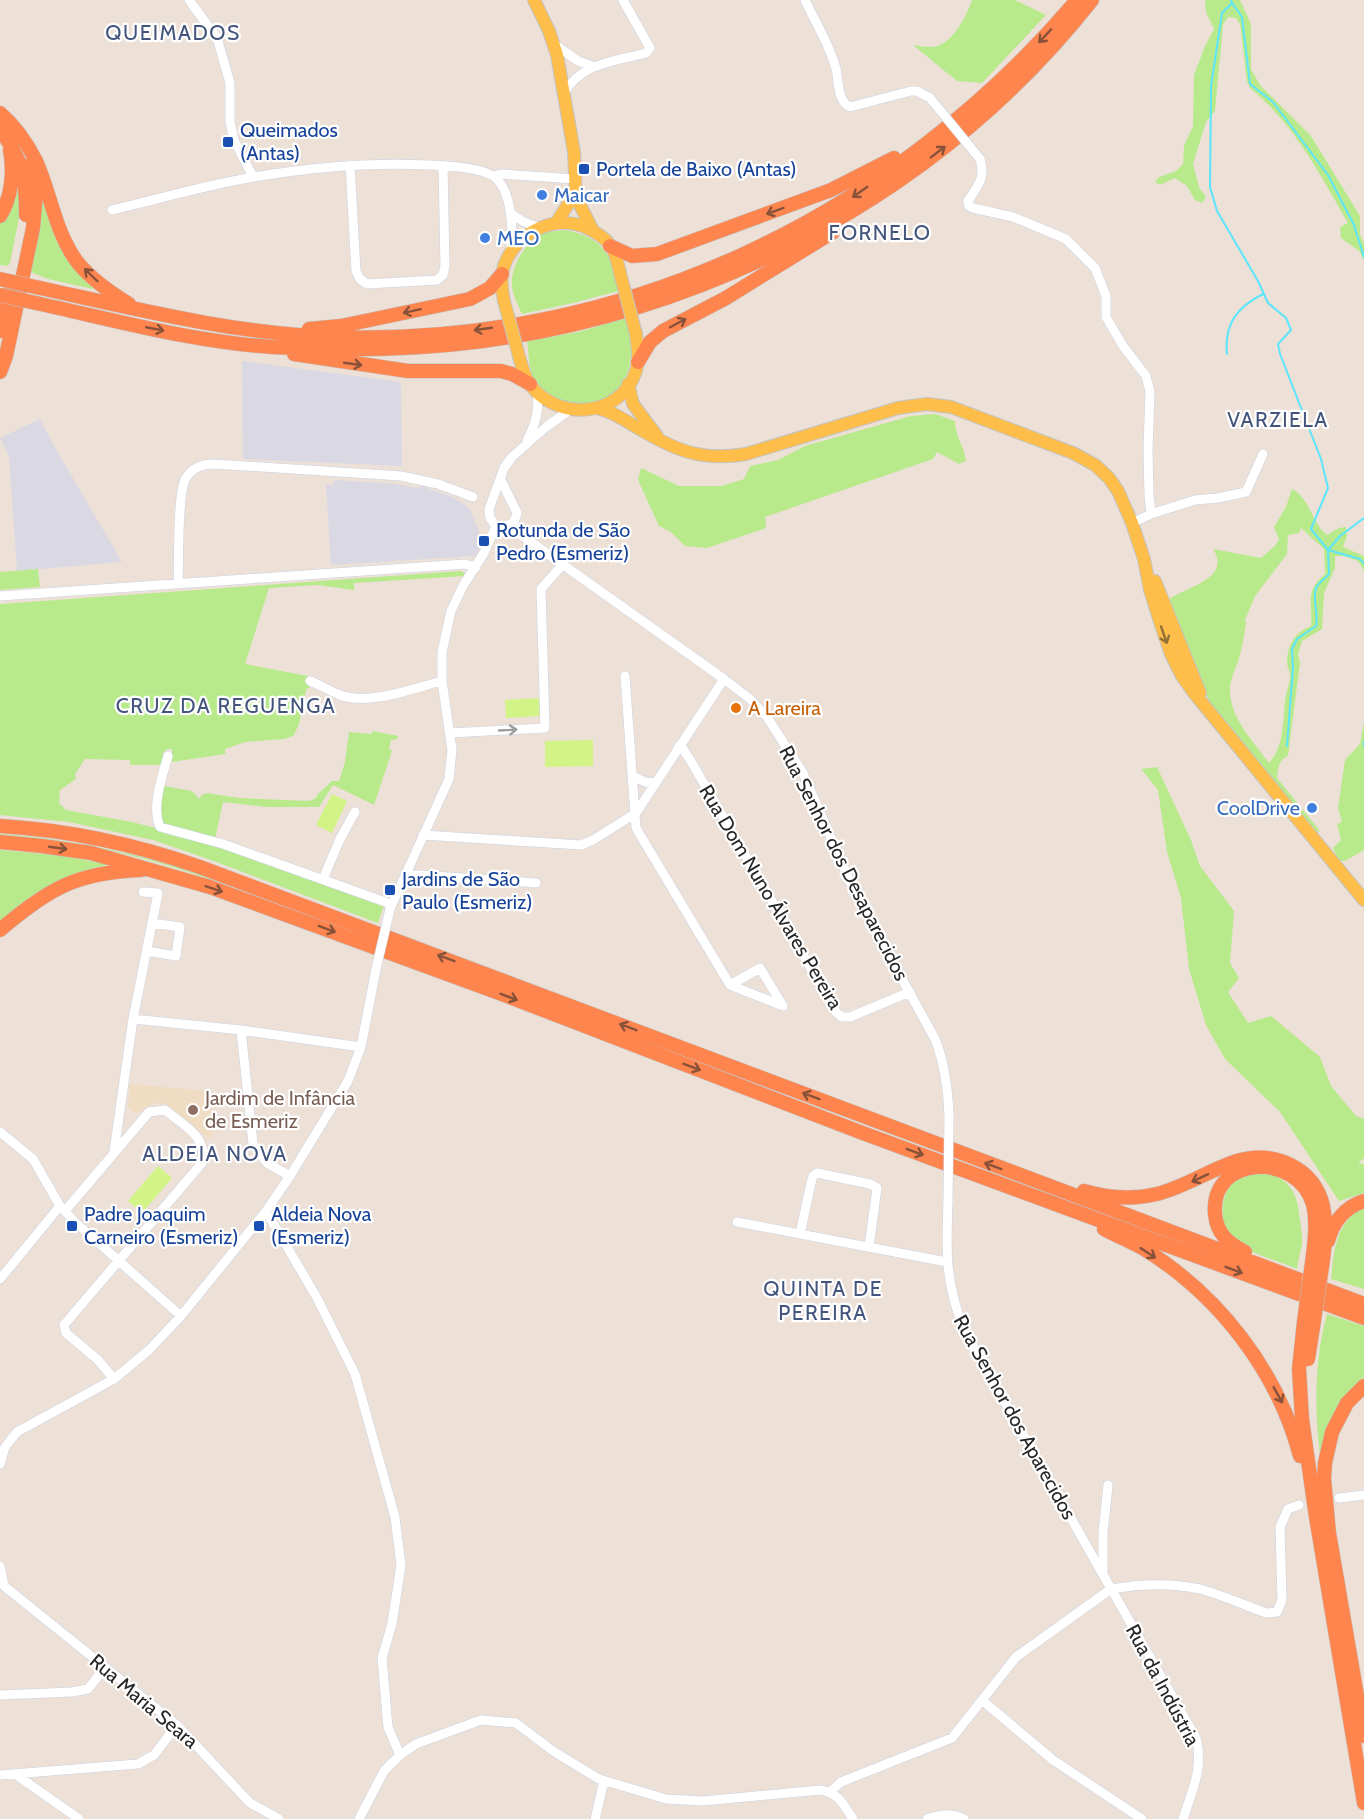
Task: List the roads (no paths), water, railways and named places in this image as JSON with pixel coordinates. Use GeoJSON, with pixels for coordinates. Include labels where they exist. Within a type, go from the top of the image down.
{"type":"FeatureCollection","features":[{"type":"Feature","properties":{"kind":"highway"},"geometry":{"type":"LineString","coordinates":[[0,279],[138,309],[260,331],[334,337],[390,338],[435,335],[512,325],[613,303],[692,277],[769,243],[850,198],[940,132],[1011,71],[1077,0]]}},
{"type":"Feature","properties":{"kind":"highway"},"geometry":{"type":"LineString","coordinates":[[638,362],[650,342],[663,331],[726,298],[813,245],[936,154],[990,109],[1055,45],[1092,0]]}},
{"type":"Feature","properties":{"kind":"highway"},"geometry":{"type":"LineString","coordinates":[[0,113],[30,164],[36,192],[33,228],[6,356],[0,372]]}},
{"type":"Feature","properties":{"kind":"highway"},"geometry":{"type":"LineString","coordinates":[[0,129],[14,138],[35,160],[62,233],[78,263],[113,294],[138,309]]}},
{"type":"Feature","properties":{"kind":"highway"},"geometry":{"type":"LineString","coordinates":[[610,246],[632,256],[657,254],[831,190],[878,168],[940,132]]}},
{"type":"Feature","properties":{"kind":"highway"},"geometry":{"type":"LineString","coordinates":[[0,216],[6,206],[12,173],[14,138]]}},
{"type":"Feature","properties":{"kind":"highway"},"geometry":{"type":"LineString","coordinates":[[0,331],[26,224],[26,185],[14,138]]}},
{"type":"Feature","properties":{"kind":"highway"},"geometry":{"type":"LineString","coordinates":[[0,295],[186,335],[270,346],[342,349],[418,347],[483,341],[576,323],[675,295],[741,268],[843,217],[891,187]]}},
{"type":"Feature","properties":{"kind":"highway"},"geometry":{"type":"LineString","coordinates":[[260,331],[341,326],[470,299],[490,288],[502,274]]}},
{"type":"Feature","properties":{"kind":"highway"},"geometry":{"type":"LineString","coordinates":[[233,342],[336,362],[408,371],[501,371],[519,377],[533,388]]}},
{"type":"Feature","properties":{"kind":"highway"},"geometry":{"type":"LineString","coordinates":[[0,826],[56,831],[110,840],[157,852],[200,867],[1364,1304]]}},
{"type":"Feature","properties":{"kind":"highway"},"geometry":{"type":"LineString","coordinates":[[0,842],[75,850],[158,871],[230,894],[860,1132],[1364,1318]]}},
{"type":"Feature","properties":{"kind":"highway"},"geometry":{"type":"LineString","coordinates":[[0,930],[38,899],[72,881],[118,871],[158,871]]}},
{"type":"Feature","properties":{"kind":"highway"},"geometry":{"type":"LineString","coordinates":[[1048,1186],[1066,1186],[1115,1198],[1134,1198],[1173,1189],[1238,1161],[1259,1157],[1288,1163],[1305,1174],[1320,1196],[1325,1221],[1299,1369],[1300,1400],[1316,1517],[1364,1803]]}},
{"type":"Feature","properties":{"kind":"highway"},"geometry":{"type":"LineString","coordinates":[[1260,1266],[1258,1259],[1230,1245],[1224,1238],[1215,1217],[1217,1197],[1224,1184],[1235,1173],[1250,1167],[1266,1166],[1281,1170],[1296,1178],[1307,1191],[1315,1213],[1318,1258]]}},
{"type":"Feature","properties":{"kind":"highway"},"geometry":{"type":"LineString","coordinates":[[1318,1258],[1336,1221],[1346,1210],[1364,1201]]}},
{"type":"Feature","properties":{"kind":"highway"},"geometry":{"type":"LineString","coordinates":[[1081,1213],[1084,1220],[1144,1249],[1170,1268],[1224,1316],[1247,1345],[1283,1405],[1294,1435],[1316,1517]]}},
{"type":"Feature","properties":{"kind":"highway"},"geometry":{"type":"LineString","coordinates":[[1349,1299],[1364,1298]]}},
{"type":"Feature","properties":{"kind":"highway"},"geometry":{"type":"LineString","coordinates":[[1308,1324],[1307,1399],[1322,1505],[1329,1533],[1364,1736]]}},
{"type":"Feature","properties":{"kind":"highway"},"geometry":{"type":"LineString","coordinates":[[1329,1533],[1324,1479],[1332,1432],[1347,1403],[1364,1386]]}},
{"type":"Feature","properties":{"kind":"main road"},"geometry":{"type":"LineString","coordinates":[[534,0],[554,44],[574,152],[575,183],[579,205],[593,231],[610,246],[620,273],[636,334],[638,362],[628,384],[616,398],[597,408]]}},
{"type":"Feature","properties":{"kind":"main road"},"geometry":{"type":"LineString","coordinates":[[556,223],[569,203],[575,183]]}},
{"type":"Feature","properties":{"kind":"main road"},"geometry":{"type":"LineString","coordinates":[[593,231],[580,226],[556,223],[540,228],[522,239],[510,253],[502,274],[504,301],[520,360],[533,388],[554,405],[571,409],[597,408],[623,418],[662,441],[692,454],[711,457],[746,454],[898,408],[914,405],[939,405],[984,419],[1085,459],[1114,484],[1132,524],[1144,559],[1150,590],[1171,654],[1187,684],[1364,900]]}},
{"type":"Feature","properties":{"kind":"main road"},"geometry":{"type":"LineString","coordinates":[[628,384],[633,405],[662,441]]}},
{"type":"Feature","properties":{"kind":"street"},"geometry":{"type":"LineString","coordinates":[[189,0],[217,38],[230,83],[230,122],[234,141],[253,177]]}},
{"type":"Feature","properties":{"kind":"street"},"geometry":{"type":"LineString","coordinates":[[564,93],[570,82],[592,66],[646,53],[650,48],[623,0]]}},
{"type":"Feature","properties":{"kind":"street"},"geometry":{"type":"LineString","coordinates":[[805,0],[836,67],[841,99],[845,104],[850,106],[911,91],[917,91],[930,98],[980,159],[982,178],[968,201],[969,206],[1013,217],[1066,239],[1095,268],[1106,296],[1106,317],[1123,346],[1146,376],[1150,393],[1148,449],[1151,513]]}},
{"type":"Feature","properties":{"kind":"street"},"geometry":{"type":"LineString","coordinates":[[554,44],[578,61],[592,66]]}},
{"type":"Feature","properties":{"kind":"street"},"geometry":{"type":"LineString","coordinates":[[350,165],[356,271],[360,279],[367,284],[437,280],[443,275],[445,265],[443,166]]}},
{"type":"Feature","properties":{"kind":"street"},"geometry":{"type":"LineString","coordinates":[[112,210],[253,177],[350,165],[443,166],[479,171],[493,176],[501,185],[510,213],[513,239],[510,253]]}},
{"type":"Feature","properties":{"kind":"street"},"geometry":{"type":"LineString","coordinates":[[493,176],[502,174],[575,183]]}},
{"type":"Feature","properties":{"kind":"street"},"geometry":{"type":"LineString","coordinates":[[510,213],[540,228]]}},
{"type":"Feature","properties":{"kind":"street"},"geometry":{"type":"LineString","coordinates":[[527,443],[537,420],[539,406],[533,388]]}},
{"type":"Feature","properties":{"kind":"street"},"geometry":{"type":"LineString","coordinates":[[500,527],[490,519],[489,514],[504,468],[527,443],[571,409]]}},
{"type":"Feature","properties":{"kind":"street"},"geometry":{"type":"LineString","coordinates":[[1132,524],[1151,513],[1195,500],[1246,492],[1263,454]]}},
{"type":"Feature","properties":{"kind":"street"},"geometry":{"type":"LineString","coordinates":[[178,584],[180,492],[186,476],[199,466],[214,464],[401,476],[438,484],[473,497]]}},
{"type":"Feature","properties":{"kind":"street"},"geometry":{"type":"LineString","coordinates":[[0,1463],[5,1448],[17,1432],[114,1378],[149,1350],[181,1316],[266,1211],[348,1081],[362,1047],[376,969],[391,907],[449,779],[452,764],[442,681],[442,651],[451,611],[463,586],[500,527],[514,522],[516,517],[516,509],[501,480]]}},
{"type":"Feature","properties":{"kind":"street"},"geometry":{"type":"LineString","coordinates":[[492,504],[501,499],[512,502]]}},
{"type":"Feature","properties":{"kind":"street","name":"Rua Senhor dos Desaparecidos"},"geometry":{"type":"LineString","coordinates":[[516,517],[533,544]]}},
{"type":"Feature","properties":{"kind":"street","name":"Rua Senhor dos Desaparecidos"},"geometry":{"type":"LineString","coordinates":[[500,527],[518,532],[563,564],[724,679],[750,699],[767,717],[803,773],[853,889],[941,1053],[947,1085],[949,1115],[948,1201]]}},
{"type":"Feature","properties":{"kind":"street"},"geometry":{"type":"LineString","coordinates":[[0,596],[465,564],[476,567]]}},
{"type":"Feature","properties":{"kind":"street"},"geometry":{"type":"LineString","coordinates":[[450,733],[545,728],[542,589],[563,564]]}},
{"type":"Feature","properties":{"kind":"street"},"geometry":{"type":"LineString","coordinates":[[625,676],[636,828],[730,985],[783,1006],[760,968],[730,985]]}},
{"type":"Feature","properties":{"kind":"street"},"geometry":{"type":"LineString","coordinates":[[423,835],[581,845],[593,840],[636,813],[724,679]]}},
{"type":"Feature","properties":{"kind":"street"},"geometry":{"type":"LineString","coordinates":[[310,681],[353,698],[387,695],[442,681]]}},
{"type":"Feature","properties":{"kind":"street","name":"Rua Dom Nuno Álvares Pereira"},"geometry":{"type":"LineString","coordinates":[[679,746],[692,763],[836,1012],[842,1017],[850,1017],[910,992]]}},
{"type":"Feature","properties":{"kind":"street"},"geometry":{"type":"LineString","coordinates":[[168,756],[159,797],[160,827],[223,844],[323,879],[391,907]]}},
{"type":"Feature","properties":{"kind":"street"},"geometry":{"type":"LineString","coordinates":[[633,776],[645,782],[656,783]]}},
{"type":"Feature","properties":{"kind":"street"},"geometry":{"type":"LineString","coordinates":[[323,879],[340,839],[355,812]]}},
{"type":"Feature","properties":{"kind":"street"},"geometry":{"type":"LineString","coordinates":[[405,874],[536,883]]}},
{"type":"Feature","properties":{"kind":"street"},"geometry":{"type":"LineString","coordinates":[[114,1152],[133,1019],[158,892],[144,892]]}},
{"type":"Feature","properties":{"kind":"street"},"geometry":{"type":"LineString","coordinates":[[147,951],[176,956],[180,927],[152,923]]}},
{"type":"Feature","properties":{"kind":"street"},"geometry":{"type":"LineString","coordinates":[[133,1019],[241,1030],[362,1047]]}},
{"type":"Feature","properties":{"kind":"street"},"geometry":{"type":"LineString","coordinates":[[241,1030],[253,1144],[267,1163],[290,1176]]}},
{"type":"Feature","properties":{"kind":"street"},"geometry":{"type":"LineString","coordinates":[[0,1279],[150,1112],[165,1110],[199,1138],[205,1150],[202,1162],[64,1328],[66,1333],[98,1360],[114,1378]]}},
{"type":"Feature","properties":{"kind":"street"},"geometry":{"type":"LineString","coordinates":[[0,1132],[33,1159],[62,1208],[181,1316]]}},
{"type":"Feature","properties":{"kind":"street"},"geometry":{"type":"LineString","coordinates":[[800,1234],[811,1183],[817,1173],[870,1184],[877,1188],[869,1247]]}},
{"type":"Feature","properties":{"kind":"street","name":"Rua Senhor dos Aparecidos"},"geometry":{"type":"LineString","coordinates":[[948,1201],[947,1262],[953,1299],[965,1332],[1111,1589]]}},
{"type":"Feature","properties":{"kind":"street"},"geometry":{"type":"LineString","coordinates":[[266,1211],[316,1298],[354,1374],[395,1517],[401,1565],[392,1624],[382,1658],[388,1727],[400,1755]]}},
{"type":"Feature","properties":{"kind":"street"},"geometry":{"type":"LineString","coordinates":[[737,1222],[947,1262]]}},
{"type":"Feature","properties":{"kind":"street"},"geometry":{"type":"LineString","coordinates":[[1103,1575],[1103,1533],[1108,1485]]}},
{"type":"Feature","properties":{"kind":"street"},"geometry":{"type":"LineString","coordinates":[[1339,1498],[1364,1495]]}},
{"type":"Feature","properties":{"kind":"street"},"geometry":{"type":"LineString","coordinates":[[831,1791],[841,1782],[952,1738],[1016,1657],[1111,1589],[1126,1586],[1163,1585],[1200,1589],[1266,1613],[1277,1612],[1282,1600],[1280,1527],[1288,1509],[1299,1505]]}},
{"type":"Feature","properties":{"kind":"street"},"geometry":{"type":"LineString","coordinates":[[0,1566],[2,1587]]}},
{"type":"Feature","properties":{"kind":"street","name":"Rua Maria Seara"},"geometry":{"type":"LineString","coordinates":[[2,1587],[177,1725],[250,1803],[276,1818]]}},
{"type":"Feature","properties":{"kind":"street","name":"Rua da Indústria"},"geometry":{"type":"LineString","coordinates":[[1111,1589],[1196,1738],[1200,1753],[1199,1770],[1183,1819]]}},
{"type":"Feature","properties":{"kind":"street"},"geometry":{"type":"LineString","coordinates":[[0,1695],[72,1692],[88,1689],[105,1667]]}},
{"type":"Feature","properties":{"kind":"street"},"geometry":{"type":"LineString","coordinates":[[983,1701],[1053,1760],[1142,1819]]}},
{"type":"Feature","properties":{"kind":"street"},"geometry":{"type":"LineString","coordinates":[[358,1819],[384,1771],[400,1755],[416,1744],[482,1720],[516,1723],[553,1751],[604,1780],[666,1799],[703,1801],[820,1790],[831,1791],[841,1800],[852,1819]]}},
{"type":"Feature","properties":{"kind":"street"},"geometry":{"type":"LineString","coordinates":[[0,1775],[138,1764],[154,1755],[177,1725]]}},
{"type":"Feature","properties":{"kind":"street"},"geometry":{"type":"LineString","coordinates":[[15,1774],[79,1819]]}},
{"type":"Feature","properties":{"kind":"street"},"geometry":{"type":"LineString","coordinates":[[595,1819],[604,1780]]}},
{"type":"Feature","properties":{"kind":"street"},"geometry":{"type":"LineString","coordinates":[[927,1819],[947,1814],[964,1819]]}},
{"type":"Feature","properties":{"kind":"waterway"},"geometry":{"type":"LineString","coordinates":[[1231,0],[1232,3],[1222,13],[1211,86],[1210,187],[1217,211],[1258,281],[1268,303],[1286,318],[1291,330],[1278,344],[1280,354],[1321,459],[1328,488],[1311,529],[1328,550],[1329,574],[1316,588],[1316,626],[1297,639],[1292,649],[1293,668],[1287,746]]}},
{"type":"Feature","properties":{"kind":"waterway"},"geometry":{"type":"LineString","coordinates":[[1232,3],[1242,17],[1250,84],[1273,102],[1328,175],[1354,225],[1364,257]]}},
{"type":"Feature","properties":{"kind":"waterway"},"geometry":{"type":"LineString","coordinates":[[1227,354],[1228,334],[1234,318],[1246,305],[1263,294]]}},
{"type":"Feature","properties":{"kind":"waterway"},"geometry":{"type":"LineString","coordinates":[[1364,518],[1340,536],[1328,550],[1360,559],[1364,564]]}},
{"type":"Feature","properties":{"kind":"place","name":"Queimados (Antas)"},"geometry":{"type":"Point","coordinates":[228,142]}},
{"type":"Feature","properties":{"kind":"place","name":"Portela de Baixo (Antas)"},"geometry":{"type":"Point","coordinates":[584,169]}},
{"type":"Feature","properties":{"kind":"place","name":"Maicar"},"geometry":{"type":"Point","coordinates":[542,195]}},
{"type":"Feature","properties":{"kind":"place","name":"MEO"},"geometry":{"type":"Point","coordinates":[485,238]}},
{"type":"Feature","properties":{"kind":"place","name":"Rotunda de São Pedro (Esmeriz)"},"geometry":{"type":"Point","coordinates":[484,541]}},
{"type":"Feature","properties":{"kind":"place","name":"A Lareira"},"geometry":{"type":"Point","coordinates":[736,708]}},
{"type":"Feature","properties":{"kind":"place","name":"CoolDrive"},"geometry":{"type":"Point","coordinates":[1312,808]}},
{"type":"Feature","properties":{"kind":"place","name":"Jardins de São Paulo (Esmeriz)"},"geometry":{"type":"Point","coordinates":[390,890]}},
{"type":"Feature","properties":{"kind":"place","name":"Jardim de Infância de Esmeriz"},"geometry":{"type":"Point","coordinates":[193,1110]}},
{"type":"Feature","properties":{"kind":"place","name":"Padre Joaquim Carneiro (Esmeriz)"},"geometry":{"type":"Point","coordinates":[72,1226]}},
{"type":"Feature","properties":{"kind":"place","name":"Aldeia Nova (Esmeriz)"},"geometry":{"type":"Point","coordinates":[259,1226]}},
{"type":"Feature","properties":{"kind":"district","name":"QUEIMADOS"},"geometry":{"type":"Point","coordinates":[173,33]}},
{"type":"Feature","properties":{"kind":"district","name":"FORNELO"},"geometry":{"type":"Point","coordinates":[880,233]}},
{"type":"Feature","properties":{"kind":"district","name":"VARZIELA"},"geometry":{"type":"Point","coordinates":[1278,420]}},
{"type":"Feature","properties":{"kind":"district","name":"CRUZ DA REGUENGA"},"geometry":{"type":"Point","coordinates":[226,706]}},
{"type":"Feature","properties":{"kind":"district","name":"ALDEIA NOVA"},"geometry":{"type":"Point","coordinates":[215,1154]}},
{"type":"Feature","properties":{"kind":"district","name":"QUINTA DE PEREIRA"},"geometry":{"type":"Point","coordinates":[823,1301]}}]}
